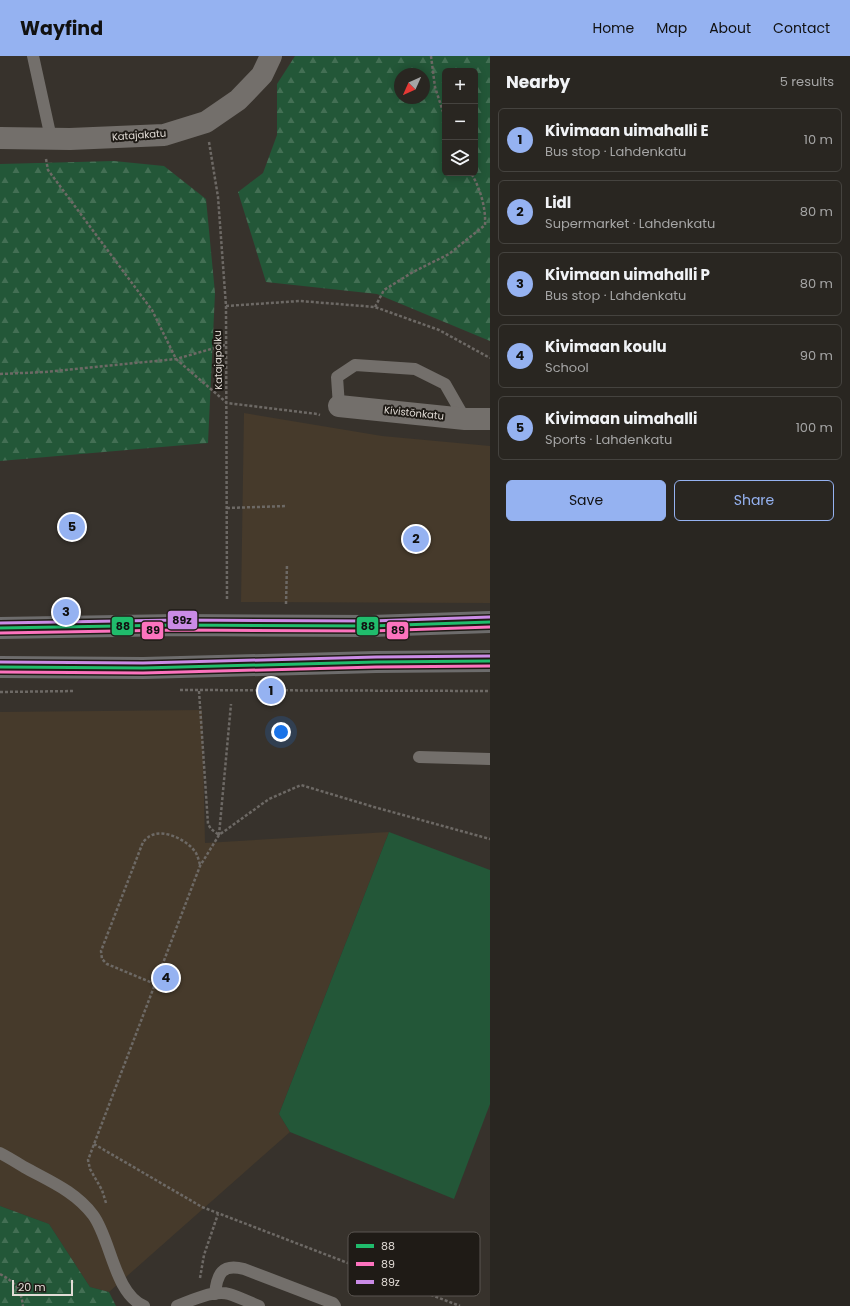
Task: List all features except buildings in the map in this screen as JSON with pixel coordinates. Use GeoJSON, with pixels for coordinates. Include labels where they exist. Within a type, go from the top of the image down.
{"type":"FeatureCollection","features":[{"type":"Feature","properties":{"kind":"main road"},"geometry":{"type":"LineString","coordinates":[[0,628],[177,625],[371,626],[490,622]]}},
{"type":"Feature","properties":{"kind":"main road"},"geometry":{"type":"LineString","coordinates":[[0,667],[143,668],[376,662],[490,661]]}},
{"type":"Feature","properties":{"kind":"street","name":"Katajakatu"},"geometry":{"type":"LineString","coordinates":[[0,138],[70,139],[164,135],[206,122],[238,100],[262,75],[271,56]]}},
{"type":"Feature","properties":{"kind":"street","name":"Kivistönkatu"},"geometry":{"type":"LineString","coordinates":[[339,406],[465,419],[490,419]]}},
{"type":"Feature","properties":{"kind":"lane"},"geometry":{"type":"LineString","coordinates":[[33,56],[46,138]]}},
{"type":"Feature","properties":{"kind":"lane"},"geometry":{"type":"LineString","coordinates":[[339,406],[337,378],[355,365],[415,368],[444,384],[465,419]]}},
{"type":"Feature","properties":{"kind":"lane"},"geometry":{"type":"LineString","coordinates":[[419,757],[490,759]]}},
{"type":"Feature","properties":{"kind":"lane"},"geometry":{"type":"LineString","coordinates":[[0,1153],[62,1186],[79,1200],[93,1215],[103,1232],[113,1262],[127,1292],[138,1303],[144,1306]]}},
{"type":"Feature","properties":{"kind":"lane"},"geometry":{"type":"LineString","coordinates":[[215,1294],[216,1283],[222,1272],[227,1268],[235,1266],[332,1303],[335,1306]]}},
{"type":"Feature","properties":{"kind":"lane"},"geometry":{"type":"LineString","coordinates":[[177,1306],[200,1297],[215,1294],[228,1294],[259,1306]]}},
{"type":"Feature","properties":{"kind":"path"},"geometry":{"type":"LineString","coordinates":[[431,56],[435,87],[442,109]]}},
{"type":"Feature","properties":{"kind":"path","name":"Katajapolku"},"geometry":{"type":"LineString","coordinates":[[206,122],[218,197],[226,306],[227,600]]}},
{"type":"Feature","properties":{"kind":"path"},"geometry":{"type":"LineString","coordinates":[[46,138],[48,170],[152,310],[176,359],[227,403]]}},
{"type":"Feature","properties":{"kind":"path"},"geometry":{"type":"LineString","coordinates":[[473,176],[478,185],[486,216],[485,225]]}},
{"type":"Feature","properties":{"kind":"path"},"geometry":{"type":"LineString","coordinates":[[374,307],[384,290],[413,272],[448,254],[485,225],[490,224]]}},
{"type":"Feature","properties":{"kind":"path"},"geometry":{"type":"LineString","coordinates":[[226,306],[300,301],[374,307],[439,330],[490,358]]}},
{"type":"Feature","properties":{"kind":"path"},"geometry":{"type":"LineString","coordinates":[[0,374],[45,372],[176,359],[225,345]]}},
{"type":"Feature","properties":{"kind":"path"},"geometry":{"type":"LineString","coordinates":[[227,508],[287,506]]}},
{"type":"Feature","properties":{"kind":"path"},"geometry":{"type":"LineString","coordinates":[[286,610],[287,564]]}},
{"type":"Feature","properties":{"kind":"path"},"geometry":{"type":"LineString","coordinates":[[177,690],[490,691]]}},
{"type":"Feature","properties":{"kind":"path"},"geometry":{"type":"LineString","coordinates":[[0,692],[77,691]]}},
{"type":"Feature","properties":{"kind":"path"},"geometry":{"type":"LineString","coordinates":[[199,691],[208,824],[211,829],[219,834]]}},
{"type":"Feature","properties":{"kind":"path"},"geometry":{"type":"LineString","coordinates":[[219,834],[231,704]]}},
{"type":"Feature","properties":{"kind":"path"},"geometry":{"type":"LineString","coordinates":[[103,1232],[106,1215],[106,1202],[102,1190],[90,1169],[88,1160],[200,866],[219,834],[269,799],[301,785],[490,839]]}},
{"type":"Feature","properties":{"kind":"path"},"geometry":{"type":"LineString","coordinates":[[155,984],[107,964],[102,960],[101,951],[143,842],[151,835],[165,834],[178,838],[190,845],[197,855],[200,866]]}},
{"type":"Feature","properties":{"kind":"path"},"geometry":{"type":"LineString","coordinates":[[94,1144],[202,1207],[348,1263]]}},
{"type":"Feature","properties":{"kind":"path"},"geometry":{"type":"LineString","coordinates":[[200,1297],[200,1275],[204,1255],[218,1214]]}},
{"type":"Feature","properties":{"kind":"path"},"geometry":{"type":"LineString","coordinates":[[0,1274],[13,1281],[22,1297],[23,1306]]}},
{"type":"Feature","properties":{"kind":"path"},"geometry":{"type":"LineString","coordinates":[[434,1296],[460,1306]]}},
{"type":"Feature","properties":{"kind":"shaded area"},"geometry":{"type":"Polygon","coordinates":[[[244,413],[382,436],[490,446],[490,603],[241,602],[244,413]]]}},
{"type":"Feature","properties":{"kind":"shaded area"},"geometry":{"type":"Polygon","coordinates":[[[202,710],[205,843],[389,832],[279,1114],[290,1132],[109,1292],[90,1287],[49,1224],[0,1206],[0,712],[202,710]]]}},
{"type":"Feature","properties":{"kind":"green space"},"geometry":{"type":"Polygon","coordinates":[[[295,56],[490,56],[490,341],[377,294],[266,282],[238,192],[263,173],[277,135],[277,84],[295,56]]]}},
{"type":"Feature","properties":{"kind":"green space"},"geometry":{"type":"Polygon","coordinates":[[[114,161],[164,166],[206,199],[215,293],[208,443],[0,461],[0,164],[114,161]]]}},
{"type":"Feature","properties":{"kind":"green space"},"geometry":{"type":"Polygon","coordinates":[[[389,832],[490,870],[490,1104],[454,1199],[290,1132],[279,1114],[389,832]]]}},
{"type":"Feature","properties":{"kind":"green space"},"geometry":{"type":"Polygon","coordinates":[[[0,1206],[49,1224],[90,1287],[109,1292],[116,1306],[0,1306],[0,1206]]]}},
{"type":"Feature","properties":{"kind":"transit line","name":"89z"},"geometry":{"type":"LineString","coordinates":[[0,623],[177,620],[371,621],[490,617]]}},
{"type":"Feature","properties":{"kind":"transit line","name":"88"},"geometry":{"type":"LineString","coordinates":[[0,628],[177,625],[371,626],[490,622]]}},
{"type":"Feature","properties":{"kind":"transit line","name":"89"},"geometry":{"type":"LineString","coordinates":[[0,633],[177,630],[371,631],[490,627]]}},
{"type":"Feature","properties":{"kind":"transit line","name":"89z"},"geometry":{"type":"LineString","coordinates":[[0,662],[143,663],[376,657],[490,656]]}},
{"type":"Feature","properties":{"kind":"transit line","name":"88"},"geometry":{"type":"LineString","coordinates":[[0,667],[143,668],[376,662],[490,661]]}},
{"type":"Feature","properties":{"kind":"transit line","name":"89"},"geometry":{"type":"LineString","coordinates":[[0,672],[143,673],[376,667],[490,666]]}},
{"type":"Feature","properties":{"kind":"place","name":"Kivimaan uimahalli"},"geometry":{"type":"Point","coordinates":[72,527]}},
{"type":"Feature","properties":{"kind":"place","name":"Lidl"},"geometry":{"type":"Point","coordinates":[416,539]}},
{"type":"Feature","properties":{"kind":"place","name":"Kivimaan uimahalli P"},"geometry":{"type":"Point","coordinates":[66,612]}},
{"type":"Feature","properties":{"kind":"place","name":"Kivimaan uimahalli E"},"geometry":{"type":"Point","coordinates":[271,691]}},
{"type":"Feature","properties":{"kind":"place","name":"Kivimaan koulu"},"geometry":{"type":"Point","coordinates":[166,978]}}]}
